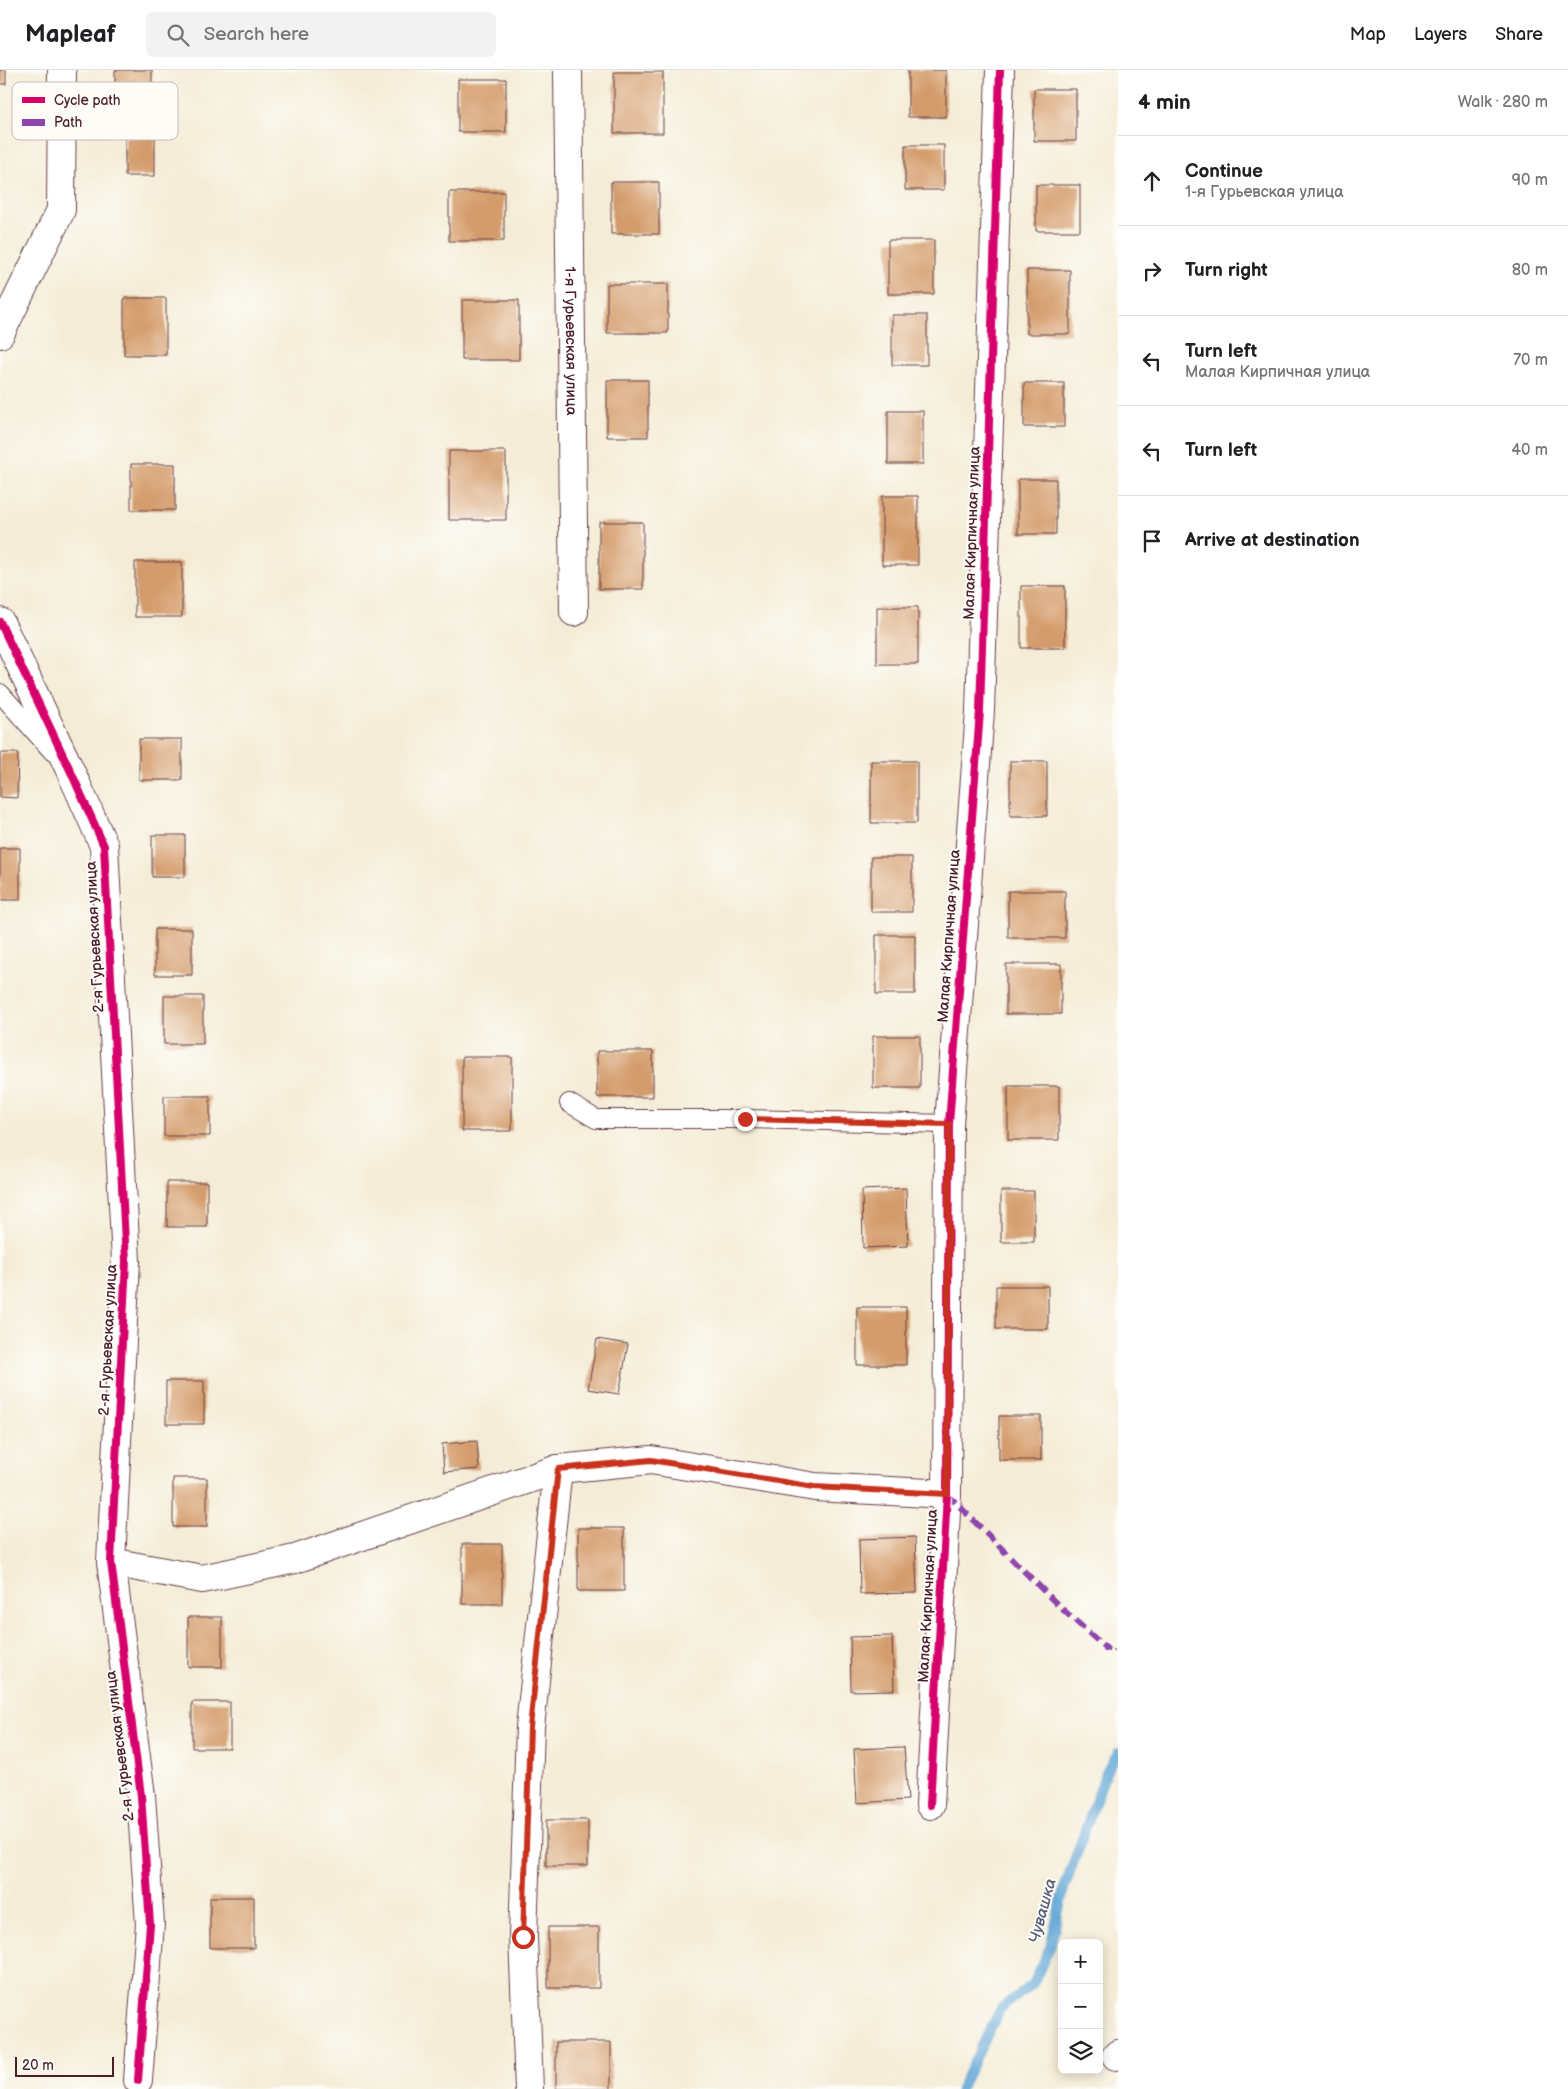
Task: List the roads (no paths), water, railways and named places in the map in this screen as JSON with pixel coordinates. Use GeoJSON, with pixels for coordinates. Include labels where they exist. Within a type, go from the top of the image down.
{"type":"FeatureCollection","features":[{"type":"Feature","properties":{"kind":"street","name":"1-я Гурьевская улица"},"geometry":{"type":"LineString","coordinates":[[568,70],[574,612]]}},
{"type":"Feature","properties":{"kind":"street","name":"Малая Кирпичная улица"},"geometry":{"type":"LineString","coordinates":[[930,1805],[947,1494],[949,1124],[980,711],[1000,70]]}},
{"type":"Feature","properties":{"kind":"street"},"geometry":{"type":"LineString","coordinates":[[0,334],[61,210],[62,140]]}},
{"type":"Feature","properties":{"kind":"street","name":"2-я Гурьевская улица"},"geometry":{"type":"LineString","coordinates":[[0,622],[104,846],[126,1261],[111,1562],[140,1796],[150,1924],[138,2080]]}},
{"type":"Feature","properties":{"kind":"street"},"geometry":{"type":"LineString","coordinates":[[111,1562],[202,1579],[295,1559],[558,1469],[651,1460],[814,1487],[947,1494]]}},
{"type":"Feature","properties":{"kind":"street"},"geometry":{"type":"LineString","coordinates":[[529,2089],[523,1937],[530,1727],[558,1469]]}},
{"type":"Feature","properties":{"kind":"lane"},"geometry":{"type":"LineString","coordinates":[[0,693],[71,772]]}},
{"type":"Feature","properties":{"kind":"lane"},"geometry":{"type":"LineString","coordinates":[[569,1103],[596,1119],[745,1119],[949,1124]]}},
{"type":"Feature","properties":{"kind":"waterway","name":"Чувашка"},"geometry":{"type":"LineString","coordinates":[[960,2089],[1001,2008],[1033,1984],[1050,1947],[1064,1889],[1106,1772],[1118,1753]]}}]}
